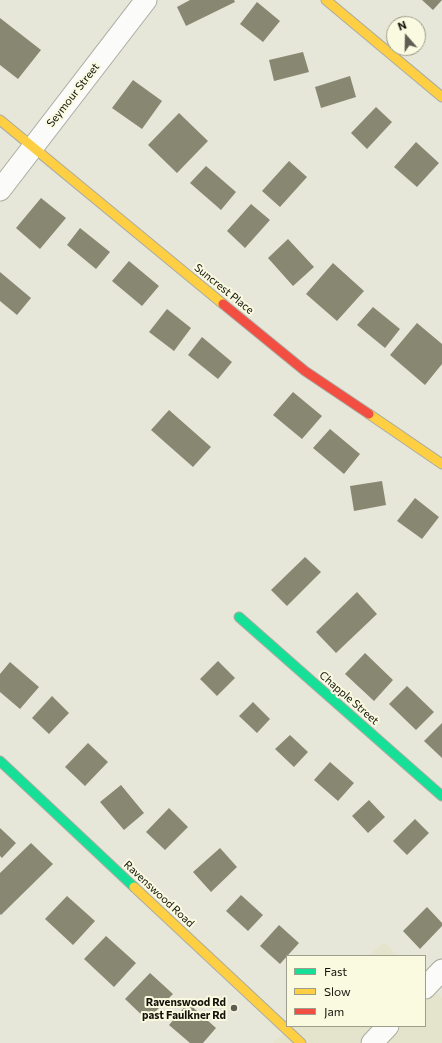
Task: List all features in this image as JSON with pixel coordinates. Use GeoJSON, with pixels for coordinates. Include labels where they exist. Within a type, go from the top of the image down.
{"type":"FeatureCollection","features":[{"type":"Feature","properties":{"kind":"street","name":"Seymour Street"},"geometry":{"type":"LineString","coordinates":[[0,190],[146,0]]}},
{"type":"Feature","properties":{"kind":"street"},"geometry":{"type":"LineString","coordinates":[[326,0],[442,97]]}},
{"type":"Feature","properties":{"kind":"street","name":"Suncrest Place"},"geometry":{"type":"LineString","coordinates":[[0,120],[305,371],[442,464]]}},
{"type":"Feature","properties":{"kind":"street","name":"Chapple Street"},"geometry":{"type":"LineString","coordinates":[[239,617],[442,796]]}},
{"type":"Feature","properties":{"kind":"street","name":"Ravenswood Road"},"geometry":{"type":"LineString","coordinates":[[0,761],[301,1043]]}},
{"type":"Feature","properties":{"kind":"street"},"geometry":{"type":"LineString","coordinates":[[426,987],[442,970]]}},
{"type":"Feature","properties":{"kind":"street"},"geometry":{"type":"LineString","coordinates":[[372,1043],[387,1027]]}},
{"type":"Feature","properties":{"kind":"shaded area"},"geometry":{"type":"Polygon","coordinates":[[[384,942],[397,955],[370,955],[384,942]]]}},
{"type":"Feature","properties":{"kind":"shaded area"},"geometry":{"type":"Polygon","coordinates":[[[426,983],[442,998],[442,1043],[273,1043],[291,1027],[426,1027],[426,983]]]}},
{"type":"Feature","properties":{"kind":"building"},"geometry":{"type":"Polygon","coordinates":[[[190,0],[234,0],[235,2],[186,26],[177,7],[190,0]]]}},
{"type":"Feature","properties":{"kind":"building"},"geometry":{"type":"Polygon","coordinates":[[[422,0],[442,0],[433,10],[422,0]]]}},
{"type":"Feature","properties":{"kind":"building"},"geometry":{"type":"Polygon","coordinates":[[[257,2],[280,21],[263,42],[240,24],[257,2]]]}},
{"type":"Feature","properties":{"kind":"building"},"geometry":{"type":"Polygon","coordinates":[[[0,18],[41,50],[18,79],[0,65],[0,18]]]}},
{"type":"Feature","properties":{"kind":"building"},"geometry":{"type":"Polygon","coordinates":[[[303,52],[309,72],[274,81],[269,60],[303,52]]]}},
{"type":"Feature","properties":{"kind":"building"},"geometry":{"type":"Polygon","coordinates":[[[350,76],[356,97],[321,108],[315,87],[350,76]]]}},
{"type":"Feature","properties":{"kind":"building"},"geometry":{"type":"Polygon","coordinates":[[[133,80],[162,101],[142,129],[112,108],[133,80]]]}},
{"type":"Feature","properties":{"kind":"building"},"geometry":{"type":"Polygon","coordinates":[[[376,107],[392,122],[367,149],[351,133],[376,107]]]}},
{"type":"Feature","properties":{"kind":"building"},"geometry":{"type":"Polygon","coordinates":[[[179,113],[208,141],[177,173],[148,145],[179,113]]]}},
{"type":"Feature","properties":{"kind":"building"},"geometry":{"type":"Polygon","coordinates":[[[416,142],[439,163],[417,187],[394,167],[416,142]]]}},
{"type":"Feature","properties":{"kind":"building"},"geometry":{"type":"Polygon","coordinates":[[[289,161],[307,177],[280,207],[262,191],[289,161]]]}},
{"type":"Feature","properties":{"kind":"building"},"geometry":{"type":"Polygon","coordinates":[[[206,166],[236,192],[221,210],[190,183],[206,166]]]}},
{"type":"Feature","properties":{"kind":"building"},"geometry":{"type":"Polygon","coordinates":[[[41,198],[66,218],[40,249],[16,228],[41,198]]]}},
{"type":"Feature","properties":{"kind":"building"},"geometry":{"type":"Polygon","coordinates":[[[251,204],[270,220],[245,248],[227,231],[251,204]]]}},
{"type":"Feature","properties":{"kind":"building"},"geometry":{"type":"Polygon","coordinates":[[[80,228],[110,252],[96,269],[67,245],[80,228]]]}},
{"type":"Feature","properties":{"kind":"building"},"geometry":{"type":"Polygon","coordinates":[[[288,239],[314,267],[293,286],[268,258],[288,239]]]}},
{"type":"Feature","properties":{"kind":"building"},"geometry":{"type":"Polygon","coordinates":[[[129,261],[159,286],[142,306],[112,281],[129,261]]]}},
{"type":"Feature","properties":{"kind":"building"},"geometry":{"type":"Polygon","coordinates":[[[333,263],[364,291],[337,321],[306,294],[333,263]]]}},
{"type":"Feature","properties":{"kind":"building"},"geometry":{"type":"Polygon","coordinates":[[[0,272],[31,298],[17,315],[0,301],[0,272]]]}},
{"type":"Feature","properties":{"kind":"building"},"geometry":{"type":"Polygon","coordinates":[[[373,307],[400,329],[385,348],[357,325],[373,307]]]}},
{"type":"Feature","properties":{"kind":"building"},"geometry":{"type":"Polygon","coordinates":[[[167,309],[191,328],[174,351],[149,332],[167,309]]]}},
{"type":"Feature","properties":{"kind":"building"},"geometry":{"type":"Polygon","coordinates":[[[417,323],[442,344],[442,364],[425,385],[390,355],[417,323]]]}},
{"type":"Feature","properties":{"kind":"building"},"geometry":{"type":"Polygon","coordinates":[[[202,337],[232,362],[218,379],[188,355],[202,337]]]}},
{"type":"Feature","properties":{"kind":"building"},"geometry":{"type":"Polygon","coordinates":[[[293,392],[322,416],[302,439],[273,415],[293,392]]]}},
{"type":"Feature","properties":{"kind":"building"},"geometry":{"type":"Polygon","coordinates":[[[169,410],[211,447],[193,467],[151,430],[169,410]]]}},
{"type":"Feature","properties":{"kind":"building"},"geometry":{"type":"Polygon","coordinates":[[[330,429],[360,454],[344,474],[313,448],[330,429]]]}},
{"type":"Feature","properties":{"kind":"building"},"geometry":{"type":"Polygon","coordinates":[[[382,481],[386,505],[354,511],[350,486],[382,481]]]}},
{"type":"Feature","properties":{"kind":"building"},"geometry":{"type":"Polygon","coordinates":[[[415,498],[439,517],[422,539],[397,521],[415,498]]]}},
{"type":"Feature","properties":{"kind":"building"},"geometry":{"type":"Polygon","coordinates":[[[305,557],[321,572],[287,606],[271,590],[305,557]]]}},
{"type":"Feature","properties":{"kind":"building"},"geometry":{"type":"Polygon","coordinates":[[[357,592],[377,614],[336,653],[316,632],[357,592]]]}},
{"type":"Feature","properties":{"kind":"building"},"geometry":{"type":"Polygon","coordinates":[[[365,653],[393,680],[374,701],[345,674],[365,653]]]}},
{"type":"Feature","properties":{"kind":"building"},"geometry":{"type":"Polygon","coordinates":[[[218,661],[235,678],[217,696],[200,679],[218,661]]]}},
{"type":"Feature","properties":{"kind":"building"},"geometry":{"type":"Polygon","coordinates":[[[10,662],[39,687],[20,709],[0,692],[0,674],[10,662]]]}},
{"type":"Feature","properties":{"kind":"building"},"geometry":{"type":"Polygon","coordinates":[[[407,686],[434,712],[416,730],[389,704],[407,686]]]}},
{"type":"Feature","properties":{"kind":"building"},"geometry":{"type":"Polygon","coordinates":[[[52,696],[69,713],[49,734],[32,718],[52,696]]]}},
{"type":"Feature","properties":{"kind":"building"},"geometry":{"type":"Polygon","coordinates":[[[253,702],[270,719],[257,733],[239,716],[253,702]]]}},
{"type":"Feature","properties":{"kind":"building"},"geometry":{"type":"Polygon","coordinates":[[[442,723],[442,758],[424,741],[442,723]]]}},
{"type":"Feature","properties":{"kind":"building"},"geometry":{"type":"Polygon","coordinates":[[[290,735],[308,752],[294,767],[275,749],[290,735]]]}},
{"type":"Feature","properties":{"kind":"building"},"geometry":{"type":"Polygon","coordinates":[[[88,743],[108,762],[85,786],[65,767],[88,743]]]}},
{"type":"Feature","properties":{"kind":"building"},"geometry":{"type":"Polygon","coordinates":[[[330,762],[354,783],[338,801],[314,780],[330,762]]]}},
{"type":"Feature","properties":{"kind":"building"},"geometry":{"type":"Polygon","coordinates":[[[121,785],[144,813],[124,830],[100,802],[121,785]]]}},
{"type":"Feature","properties":{"kind":"building"},"geometry":{"type":"Polygon","coordinates":[[[369,800],[385,817],[368,833],[352,816],[369,800]]]}},
{"type":"Feature","properties":{"kind":"building"},"geometry":{"type":"Polygon","coordinates":[[[169,808],[188,827],[165,850],[146,832],[169,808]]]}},
{"type":"Feature","properties":{"kind":"building"},"geometry":{"type":"Polygon","coordinates":[[[415,819],[429,833],[407,855],[393,841],[415,819]]]}},
{"type":"Feature","properties":{"kind":"building"},"geometry":{"type":"Polygon","coordinates":[[[0,828],[16,843],[2,858],[0,856],[0,828]]]}},
{"type":"Feature","properties":{"kind":"building"},"geometry":{"type":"Polygon","coordinates":[[[31,843],[53,864],[1,915],[0,873],[31,843]]]}},
{"type":"Feature","properties":{"kind":"building"},"geometry":{"type":"Polygon","coordinates":[[[220,848],[237,867],[211,892],[193,872],[220,848]]]}},
{"type":"Feature","properties":{"kind":"building"},"geometry":{"type":"Polygon","coordinates":[[[241,895],[263,915],[248,931],[226,911],[241,895]]]}},
{"type":"Feature","properties":{"kind":"building"},"geometry":{"type":"Polygon","coordinates":[[[67,896],[95,921],[73,945],[45,919],[67,896]]]}},
{"type":"Feature","properties":{"kind":"building"},"geometry":{"type":"Polygon","coordinates":[[[427,907],[442,923],[442,926],[420,949],[403,931],[427,907]]]}},
{"type":"Feature","properties":{"kind":"building"},"geometry":{"type":"Polygon","coordinates":[[[279,925],[299,943],[288,955],[286,955],[286,957],[280,964],[260,946],[279,925]]]}},
{"type":"Feature","properties":{"kind":"building"},"geometry":{"type":"Polygon","coordinates":[[[106,936],[136,963],[114,987],[84,959],[106,936]]]}},
{"type":"Feature","properties":{"kind":"building"},"geometry":{"type":"Polygon","coordinates":[[[150,973],[173,994],[147,1020],[125,999],[150,973]]]}},
{"type":"Feature","properties":{"kind":"building"},"geometry":{"type":"Polygon","coordinates":[[[188,1003],[216,1028],[203,1043],[190,1043],[169,1025],[188,1003]]]}},
{"type":"Feature","properties":{"kind":"traffic: fast"},"geometry":{"type":"LineString","coordinates":[[239,617],[442,796]]}},
{"type":"Feature","properties":{"kind":"traffic: fast"},"geometry":{"type":"LineString","coordinates":[[0,761],[134,887]]}},
{"type":"Feature","properties":{"kind":"traffic: slow"},"geometry":{"type":"LineString","coordinates":[[326,0],[442,97]]}},
{"type":"Feature","properties":{"kind":"traffic: slow"},"geometry":{"type":"LineString","coordinates":[[0,120],[223,304]]}},
{"type":"Feature","properties":{"kind":"traffic: slow"},"geometry":{"type":"LineString","coordinates":[[369,414],[442,464]]}},
{"type":"Feature","properties":{"kind":"traffic: slow"},"geometry":{"type":"LineString","coordinates":[[134,887],[301,1043]]}},
{"type":"Feature","properties":{"kind":"traffic: jam"},"geometry":{"type":"LineString","coordinates":[[223,304],[305,371],[369,414]]}},
{"type":"Feature","properties":{"kind":"place","name":"Ravenswood Rd past Faulkner Rd"},"geometry":{"type":"Point","coordinates":[234,1008]}}]}
